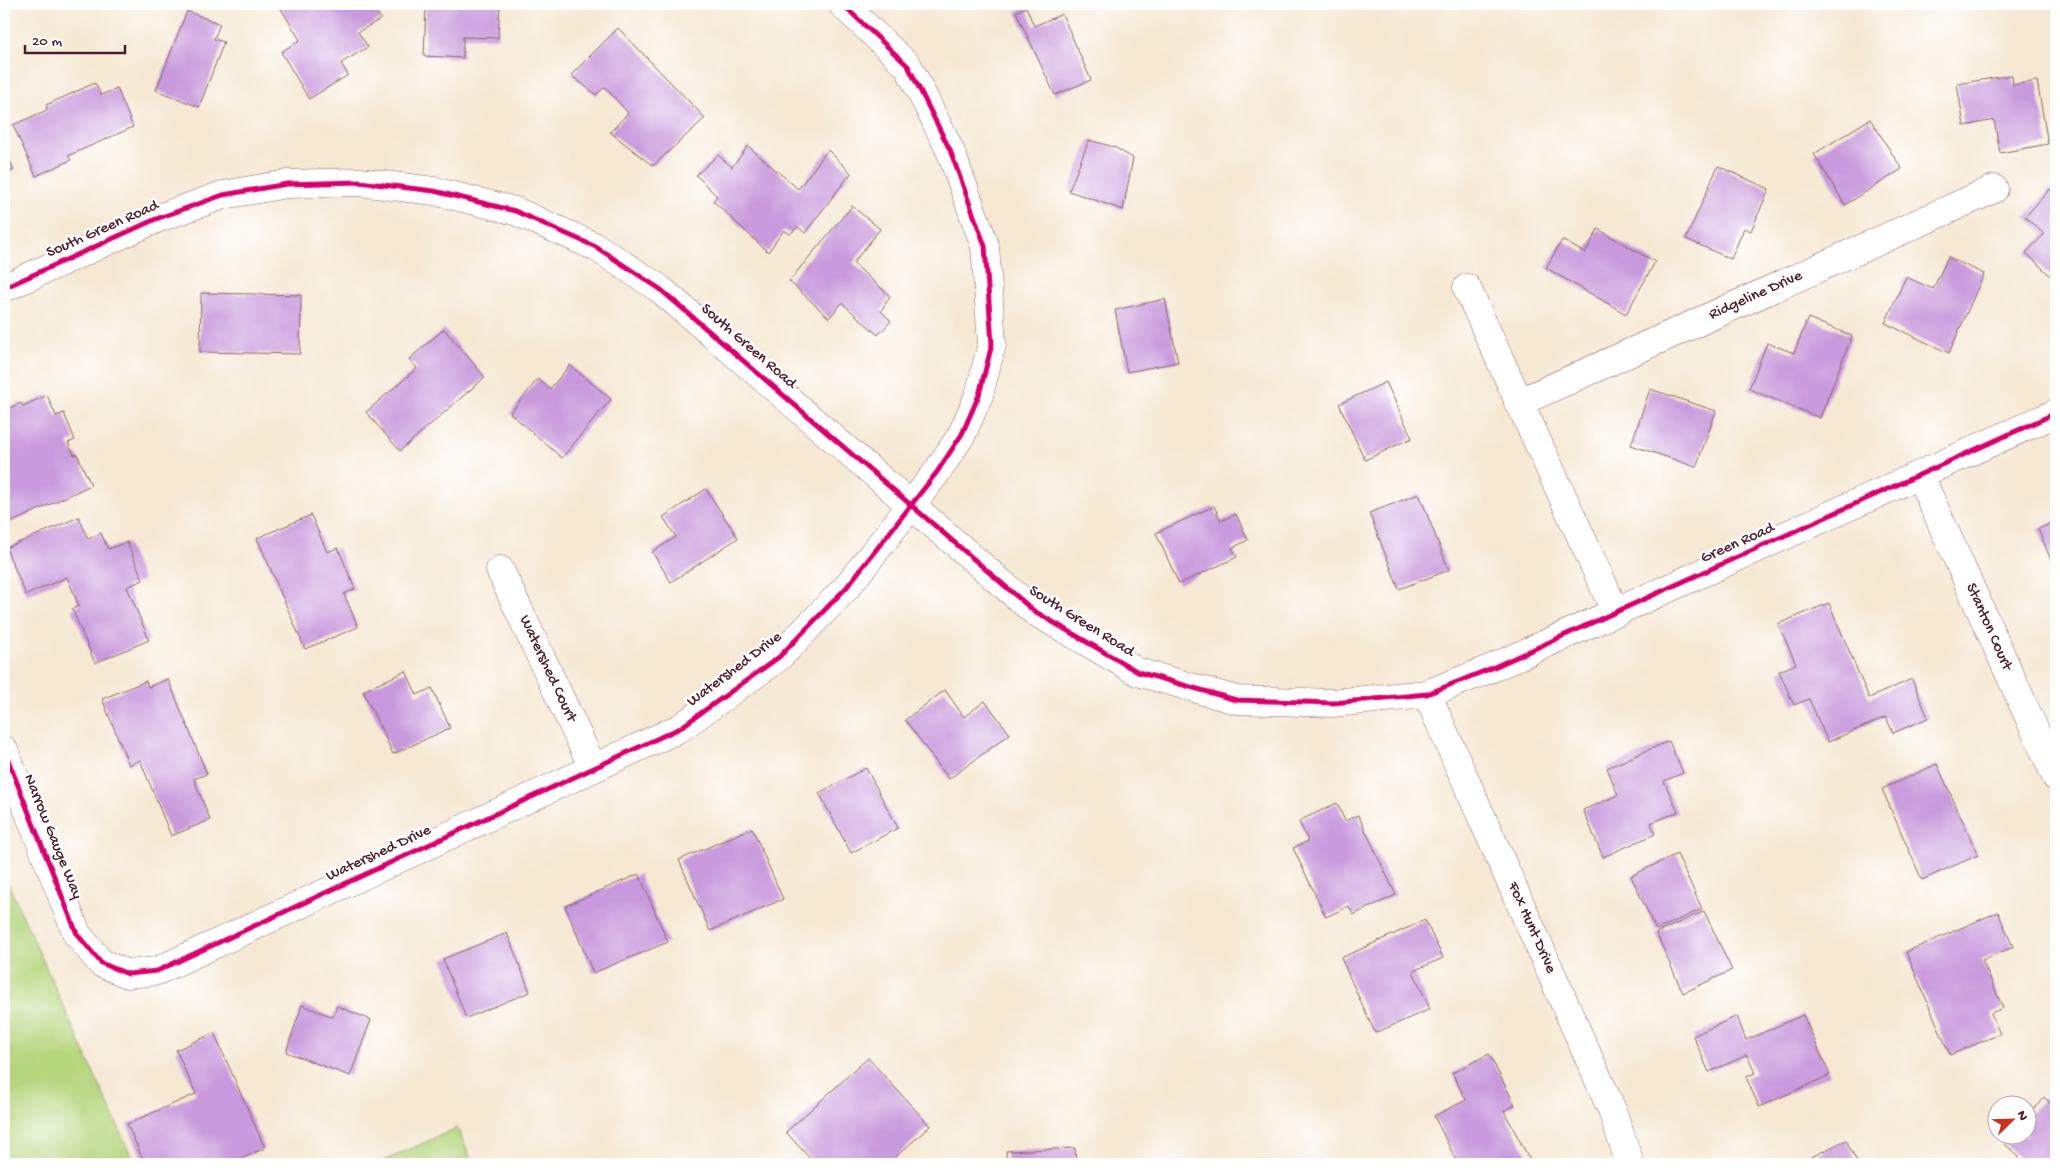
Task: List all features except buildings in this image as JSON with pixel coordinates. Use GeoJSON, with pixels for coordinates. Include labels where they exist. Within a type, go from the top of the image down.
{"type":"FeatureCollection","features":[{"type":"Feature","properties":{"kind":"street","name":"Watershed Drive"},"geometry":{"type":"LineString","coordinates":[[77,934],[101,964],[128,974],[157,971],[680,728],[779,656],[846,588],[912,506],[962,434],[980,395],[992,344],[985,246],[950,150],[908,66],[842,4]]}},
{"type":"Feature","properties":{"kind":"street","name":"South Green Road"},"geometry":{"type":"LineString","coordinates":[[4,288],[156,219],[222,196],[287,184],[350,182],[434,191],[515,211],[596,247],[660,289],[1034,611],[1138,672],[1236,700],[1333,704],[1427,694]]}},
{"type":"Feature","properties":{"kind":"street","name":"Ridgeline Drive"},"geometry":{"type":"LineString","coordinates":[[1518,403],[1994,189]]}},
{"type":"Feature","properties":{"kind":"street"},"geometry":{"type":"LineString","coordinates":[[1467,288],[1518,403],[1616,613]]}},
{"type":"Feature","properties":{"kind":"street","name":"Green Road"},"geometry":{"type":"LineString","coordinates":[[1427,694],[1492,668],[1616,613],[2056,413]]}},
{"type":"Feature","properties":{"kind":"street","name":"Stanton Court"},"geometry":{"type":"LineString","coordinates":[[1920,476],[2056,777]]}},
{"type":"Feature","properties":{"kind":"street","name":"Watershed Court"},"geometry":{"type":"LineString","coordinates":[[500,570],[594,768]]}},
{"type":"Feature","properties":{"kind":"street","name":"Fox Hunt Drive"},"geometry":{"type":"LineString","coordinates":[[1427,694],[1608,1101],[1630,1164]]}},
{"type":"Feature","properties":{"kind":"street","name":"Narrow Gauge Way"},"geometry":{"type":"LineString","coordinates":[[4,750],[77,934]]}},
{"type":"Feature","properties":{"kind":"green space"},"geometry":{"type":"Polygon","coordinates":[[[4,875],[135,1164],[4,1164],[4,875]]]}},
{"type":"Feature","properties":{"kind":"green space"},"geometry":{"type":"Polygon","coordinates":[[[457,1128],[473,1164],[377,1164],[457,1128]]]}},
{"type":"Feature","properties":{"kind":"cycle path"},"geometry":{"type":"LineString","coordinates":[[4,750],[77,934],[101,963],[128,974],[157,971],[680,728],[779,657],[846,588],[937,472],[962,434],[979,395],[992,344],[985,246],[950,150],[908,66],[842,4]]}},
{"type":"Feature","properties":{"kind":"cycle path"},"geometry":{"type":"LineString","coordinates":[[4,288],[156,219],[223,195],[287,184],[359,182],[434,191],[515,211],[596,247],[660,289],[1034,611],[1138,672],[1236,700],[1333,703],[1427,694],[1492,668],[2056,413]]}}]}
